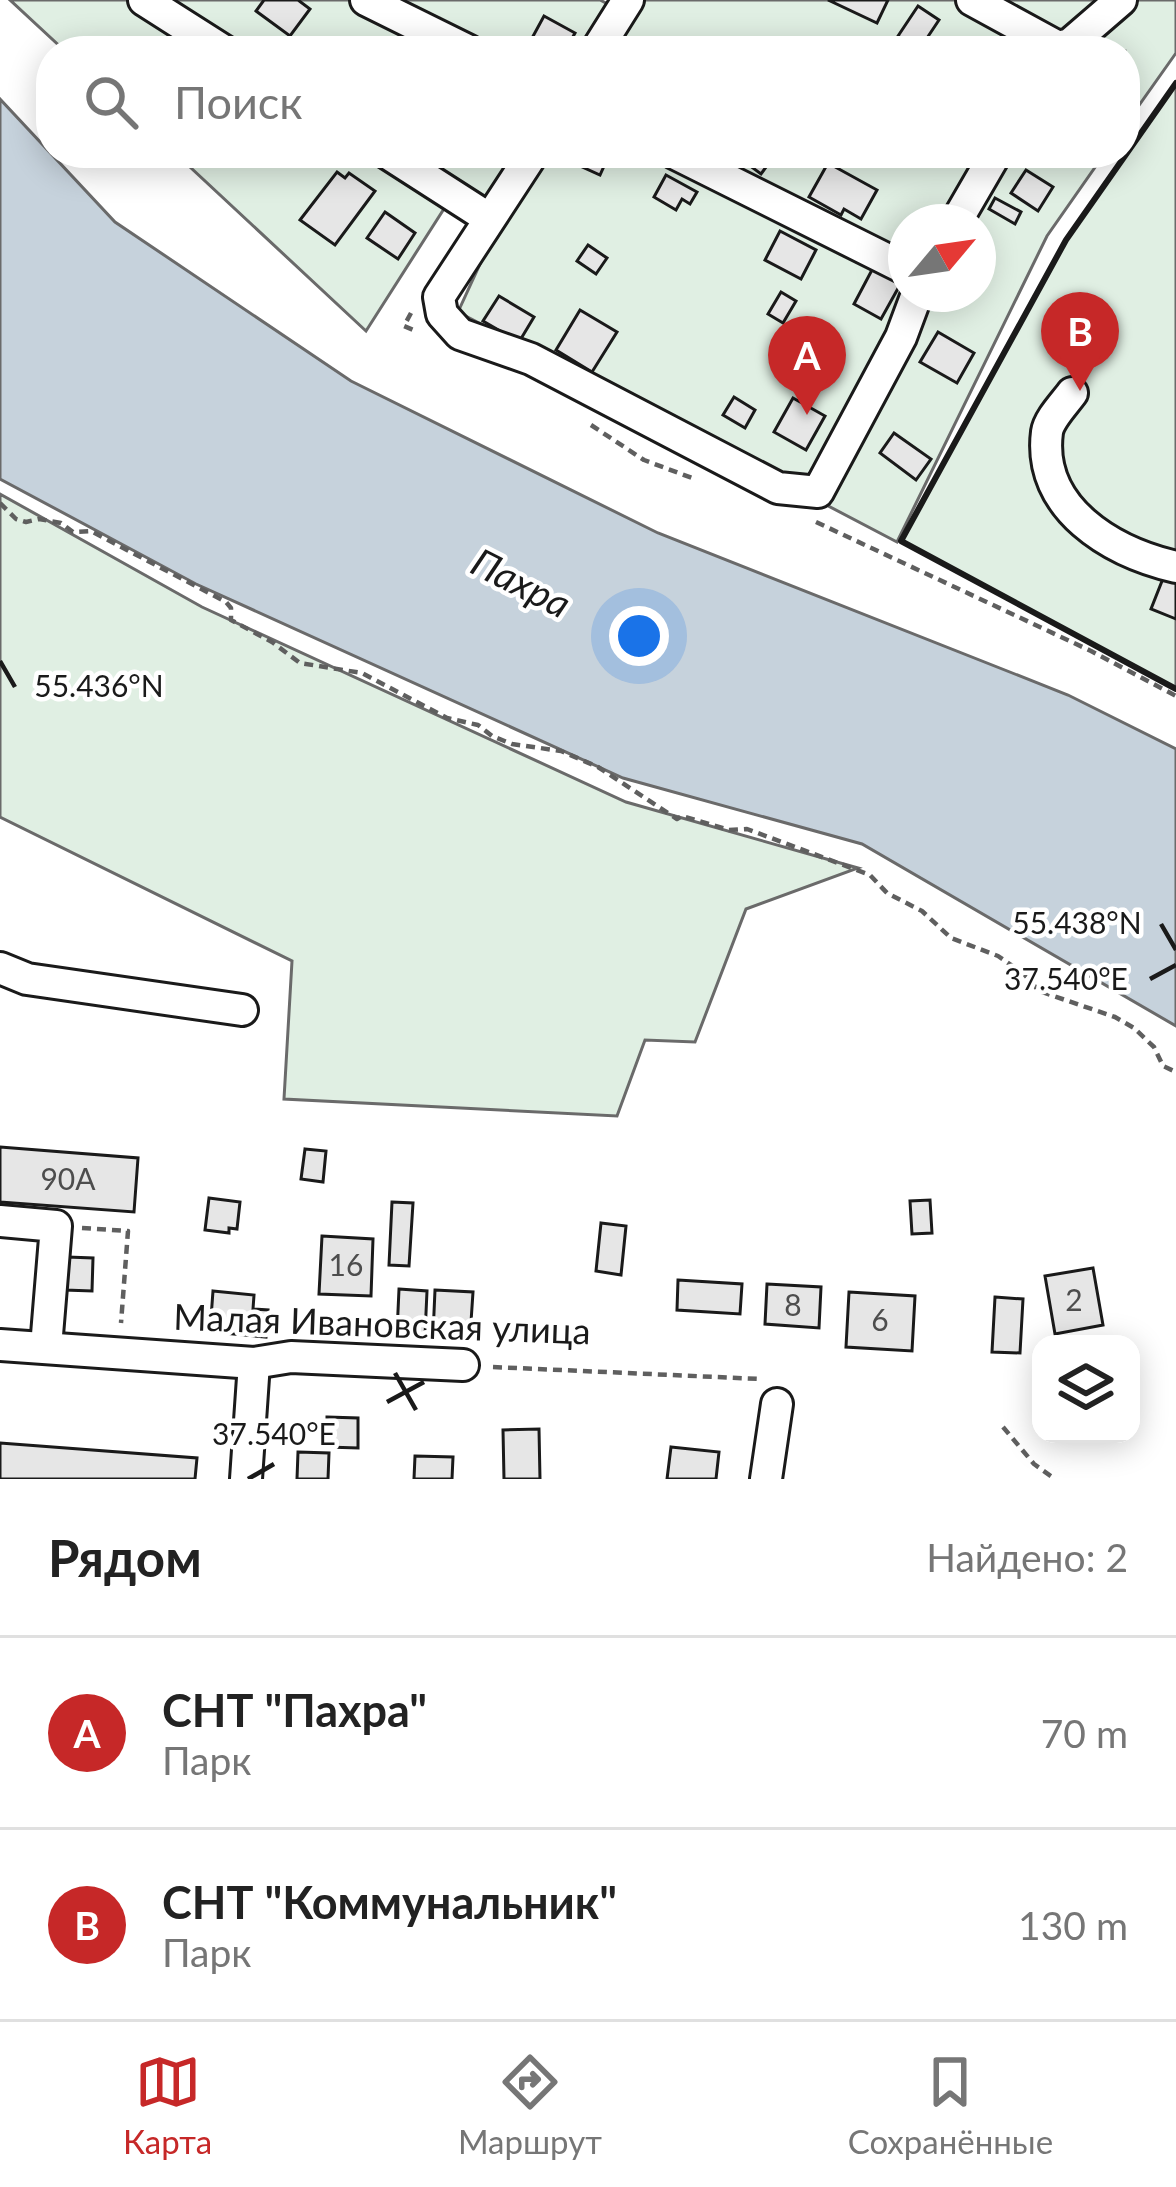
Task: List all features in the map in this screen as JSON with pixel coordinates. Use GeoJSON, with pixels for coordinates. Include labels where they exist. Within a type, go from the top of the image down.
{"type":"FeatureCollection","features":[{"type":"Feature","properties":{"kind":"street"},"geometry":{"type":"LineString","coordinates":[[144,0],[200,36]]}},
{"type":"Feature","properties":{"kind":"street"},"geometry":{"type":"LineString","coordinates":[[366,0],[439,36]]}},
{"type":"Feature","properties":{"kind":"street"},"geometry":{"type":"LineString","coordinates":[[605,36],[628,0]]}},
{"type":"Feature","properties":{"kind":"street"},"geometry":{"type":"LineString","coordinates":[[972,0],[1034,36]]}},
{"type":"Feature","properties":{"kind":"street"},"geometry":{"type":"LineString","coordinates":[[1079,36],[1121,0]]}},
{"type":"Feature","properties":{"kind":"street"},"geometry":{"type":"LineString","coordinates":[[410,168],[482,214]]}},
{"type":"Feature","properties":{"kind":"street"},"geometry":{"type":"LineString","coordinates":[[523,168],[439,297],[442,314],[460,334],[531,359],[778,488],[818,492],[910,312]]}},
{"type":"Feature","properties":{"kind":"street"},"geometry":{"type":"LineString","coordinates":[[704,168],[888,260]]}},
{"type":"Feature","properties":{"kind":"street"},"geometry":{"type":"LineString","coordinates":[[966,204],[987,168]]}},
{"type":"Feature","properties":{"kind":"street"},"geometry":{"type":"LineString","coordinates":[[1072,394],[1047,428],[1050,481],[1086,528],[1138,557],[1176,567]]}},
{"type":"Feature","properties":{"kind":"street"},"geometry":{"type":"LineString","coordinates":[[0,968],[27,979],[242,1010]]}},
{"type":"Feature","properties":{"kind":"street"},"geometry":{"type":"LineString","coordinates":[[0,1221],[56,1226],[46,1347]]}},
{"type":"Feature","properties":{"kind":"street","name":"Малая Ивановская улица"},"geometry":{"type":"LineString","coordinates":[[0,1345],[254,1363],[291,1357],[463,1365]]}},
{"type":"Feature","properties":{"kind":"street"},"geometry":{"type":"LineString","coordinates":[[246,1479],[254,1363]]}},
{"type":"Feature","properties":{"kind":"street"},"geometry":{"type":"LineString","coordinates":[[766,1479],[769,1391]]}},
{"type":"Feature","properties":{"kind":"path"},"geometry":{"type":"LineString","coordinates":[[0,503],[16,519],[39,519],[61,523],[73,532],[92,532],[226,602],[238,627],[272,642],[300,663],[362,673],[443,717],[478,725],[512,744],[561,751],[598,767],[677,819],[682,816],[729,830],[747,829],[870,875],[887,893],[922,910],[951,938],[998,956],[1024,974],[1039,992],[1135,1028],[1154,1047],[1163,1066],[1176,1072]]}},
{"type":"Feature","properties":{"kind":"path"},"geometry":{"type":"LineString","coordinates":[[56,1226],[128,1231],[118,1352]]}},
{"type":"Feature","properties":{"kind":"path","name":"Малая Ивановская улица"},"geometry":{"type":"LineString","coordinates":[[463,1365],[769,1391]]}},
{"type":"Feature","properties":{"kind":"path"},"geometry":{"type":"LineString","coordinates":[[1003,1427],[1034,1464],[1055,1479]]}},
{"type":"Feature","properties":{"kind":"green space"},"geometry":{"type":"Polygon","coordinates":[[[10,0],[600,0],[633,17],[644,0],[1176,0],[1176,53],[1140,104],[1140,36],[49,36],[10,0]]]}},
{"type":"Feature","properties":{"kind":"green space"},"geometry":{"type":"Polygon","coordinates":[[[1176,83],[1176,689],[901,541],[1066,240],[1116,168],[1140,168],[1140,134],[1176,83]]]}},
{"type":"Feature","properties":{"kind":"green space"},"geometry":{"type":"Polygon","coordinates":[[[191,168],[1095,168],[1047,236],[897,542],[458,312],[502,216],[456,190],[366,331],[191,168]]]}},
{"type":"Feature","properties":{"kind":"green space"},"geometry":{"type":"Polygon","coordinates":[[[0,494],[202,607],[626,802],[858,868],[746,909],[695,1042],[645,1040],[617,1116],[284,1099],[292,961],[0,817],[0,494]]]}},
{"type":"Feature","properties":{"kind":"water","name":"Пахра"},"geometry":{"type":"Polygon","coordinates":[[[0,99],[36,138],[36,168],[65,168],[115,222],[351,381],[658,533],[1068,695],[1176,749],[1176,1026],[862,844],[623,778],[196,584],[0,479],[0,99]]]}},
{"type":"Feature","properties":{"kind":"building"},"geometry":{"type":"Polygon","coordinates":[[[264,0],[298,0],[310,9],[290,36],[256,11],[264,0]]]}},
{"type":"Feature","properties":{"kind":"building"},"geometry":{"type":"Polygon","coordinates":[[[828,0],[888,0],[877,23],[828,0]]]}},
{"type":"Feature","properties":{"kind":"building"},"geometry":{"type":"Polygon","coordinates":[[[918,6],[939,20],[928,36],[898,36],[918,6]]]}},
{"type":"Feature","properties":{"kind":"building"},"geometry":{"type":"Polygon","coordinates":[[[544,16],[575,33],[573,36],[533,36],[544,16]]]}},
{"type":"Feature","properties":{"kind":"building"},"geometry":{"type":"Polygon","coordinates":[[[825,168],[837,168],[877,190],[861,219],[844,209],[841,215],[809,197],[825,168]]]}},
{"type":"Feature","properties":{"kind":"building"},"geometry":{"type":"Polygon","coordinates":[[[1026,170],[1053,187],[1038,211],[1011,193],[1026,170]]]}},
{"type":"Feature","properties":{"kind":"building"},"geometry":{"type":"Polygon","coordinates":[[[337,172],[345,178],[349,173],[375,191],[335,245],[300,220],[337,172]]]}},
{"type":"Feature","properties":{"kind":"building"},"geometry":{"type":"Polygon","coordinates":[[[666,175],[697,192],[690,204],[682,199],[676,210],[654,197],[666,175]]]}},
{"type":"Feature","properties":{"kind":"building"},"geometry":{"type":"Polygon","coordinates":[[[995,198],[1021,212],[1015,224],[996,213],[996,204],[992,204],[995,198]]]}},
{"type":"Feature","properties":{"kind":"building"},"geometry":{"type":"Polygon","coordinates":[[[385,212],[415,233],[398,259],[367,238],[385,212]]]}},
{"type":"Feature","properties":{"kind":"building"},"geometry":{"type":"Polygon","coordinates":[[[780,231],[816,250],[801,279],[765,260],[780,231]]]}},
{"type":"Feature","properties":{"kind":"building"},"geometry":{"type":"Polygon","coordinates":[[[588,245],[607,258],[596,274],[577,261],[588,245]]]}},
{"type":"Feature","properties":{"kind":"building"},"geometry":{"type":"Polygon","coordinates":[[[873,268],[888,276],[888,306],[881,319],[854,304],[873,268]]]}},
{"type":"Feature","properties":{"kind":"building"},"geometry":{"type":"Polygon","coordinates":[[[781,292],[796,301],[783,323],[768,314],[781,292]]]}},
{"type":"Feature","properties":{"kind":"building"},"geometry":{"type":"Polygon","coordinates":[[[499,296],[534,317],[519,342],[483,321],[499,296]]]}},
{"type":"Feature","properties":{"kind":"building"},"geometry":{"type":"Polygon","coordinates":[[[580,310],[617,332],[592,372],[556,350],[580,310]]]}},
{"type":"Feature","properties":{"kind":"building"},"geometry":{"type":"Polygon","coordinates":[[[797,327],[824,341],[817,354],[790,341],[797,327]]]}},
{"type":"Feature","properties":{"kind":"building"},"geometry":{"type":"Polygon","coordinates":[[[938,332],[974,353],[957,383],[920,362],[938,332]]]}},
{"type":"Feature","properties":{"kind":"building"},"geometry":{"type":"Polygon","coordinates":[[[734,397],[755,410],[745,428],[723,415],[734,397]]]}},
{"type":"Feature","properties":{"kind":"building"},"geometry":{"type":"Polygon","coordinates":[[[793,398],[825,416],[806,450],[774,432],[793,398]]]}},
{"type":"Feature","properties":{"kind":"building"},"geometry":{"type":"Polygon","coordinates":[[[894,433],[931,459],[916,480],[880,453],[894,433]]]}},
{"type":"Feature","properties":{"kind":"building"},"geometry":{"type":"Polygon","coordinates":[[[1164,576],[1176,581],[1176,619],[1151,609],[1164,576]]]}},
{"type":"Feature","properties":{"kind":"building"},"geometry":{"type":"Polygon","coordinates":[[[0,1147],[138,1158],[134,1212],[0,1202],[0,1147]]]}},
{"type":"Feature","properties":{"kind":"building"},"geometry":{"type":"Polygon","coordinates":[[[305,1149],[326,1151],[323,1182],[301,1179],[305,1149]]]}},
{"type":"Feature","properties":{"kind":"building"},"geometry":{"type":"Polygon","coordinates":[[[209,1198],[240,1202],[237,1229],[229,1228],[229,1233],[205,1230],[209,1198]]]}},
{"type":"Feature","properties":{"kind":"building"},"geometry":{"type":"Polygon","coordinates":[[[930,1200],[932,1233],[912,1234],[910,1201],[930,1200]]]}},
{"type":"Feature","properties":{"kind":"building"},"geometry":{"type":"Polygon","coordinates":[[[392,1202],[413,1203],[409,1266],[389,1265],[392,1202]]]}},
{"type":"Feature","properties":{"kind":"building"},"geometry":{"type":"Polygon","coordinates":[[[601,1223],[626,1226],[621,1275],[596,1271],[601,1223]]]}},
{"type":"Feature","properties":{"kind":"building"},"geometry":{"type":"Polygon","coordinates":[[[322,1236],[373,1239],[371,1296],[319,1294],[322,1236]]]}},
{"type":"Feature","properties":{"kind":"building"},"geometry":{"type":"Polygon","coordinates":[[[67,1257],[93,1258],[92,1291],[65,1290],[67,1257]]]}},
{"type":"Feature","properties":{"kind":"building"},"geometry":{"type":"Polygon","coordinates":[[[1093,1268],[1103,1325],[1055,1334],[1045,1276],[1093,1268]]]}},
{"type":"Feature","properties":{"kind":"building"},"geometry":{"type":"Polygon","coordinates":[[[678,1280],[742,1284],[740,1314],[677,1310],[678,1280]]]}},
{"type":"Feature","properties":{"kind":"building"},"geometry":{"type":"Polygon","coordinates":[[[767,1284],[821,1287],[819,1328],[765,1324],[767,1284]]]}},
{"type":"Feature","properties":{"kind":"building"},"geometry":{"type":"Polygon","coordinates":[[[399,1289],[427,1291],[425,1335],[397,1333],[399,1289]]]}},
{"type":"Feature","properties":{"kind":"building"},"geometry":{"type":"Polygon","coordinates":[[[435,1290],[473,1292],[470,1337],[433,1335],[435,1290]]]}},
{"type":"Feature","properties":{"kind":"building"},"geometry":{"type":"Polygon","coordinates":[[[213,1291],[254,1295],[253,1309],[268,1310],[266,1337],[210,1332],[213,1291]]]}},
{"type":"Feature","properties":{"kind":"building"},"geometry":{"type":"Polygon","coordinates":[[[849,1292],[915,1296],[912,1351],[846,1347],[849,1292]]]}},
{"type":"Feature","properties":{"kind":"building"},"geometry":{"type":"Polygon","coordinates":[[[995,1297],[1023,1299],[1020,1353],[992,1352],[995,1297]]]}},
{"type":"Feature","properties":{"kind":"building"},"geometry":{"type":"Polygon","coordinates":[[[327,1417],[358,1418],[358,1448],[327,1447],[327,1417]]]}},
{"type":"Feature","properties":{"kind":"building"},"geometry":{"type":"Polygon","coordinates":[[[539,1429],[540,1479],[504,1479],[503,1430],[539,1429]]]}},
{"type":"Feature","properties":{"kind":"building"},"geometry":{"type":"Polygon","coordinates":[[[0,1443],[197,1458],[195,1479],[0,1479],[0,1443]]]}},
{"type":"Feature","properties":{"kind":"building"},"geometry":{"type":"Polygon","coordinates":[[[671,1447],[719,1452],[716,1479],[667,1479],[671,1447]]]}},
{"type":"Feature","properties":{"kind":"building"},"geometry":{"type":"Polygon","coordinates":[[[298,1452],[329,1453],[328,1479],[297,1479],[298,1452]]]}},
{"type":"Feature","properties":{"kind":"building"},"geometry":{"type":"Polygon","coordinates":[[[415,1456],[453,1457],[452,1479],[414,1479],[415,1456]]]}},
{"type":"Feature","properties":{"kind":"wall"},"geometry":{"type":"LineString","coordinates":[[1140,134],[1176,83]]}},
{"type":"Feature","properties":{"kind":"wall"},"geometry":{"type":"LineString","coordinates":[[1116,168],[1066,240],[901,541],[1176,689]]}},
{"type":"Feature","properties":{"kind":"place","name":"СНТ \"Коммунальник\""},"geometry":{"type":"Point","coordinates":[1080,391]}},
{"type":"Feature","properties":{"kind":"place","name":"СНТ \"Пахра\""},"geometry":{"type":"Point","coordinates":[807,415]}}]}
